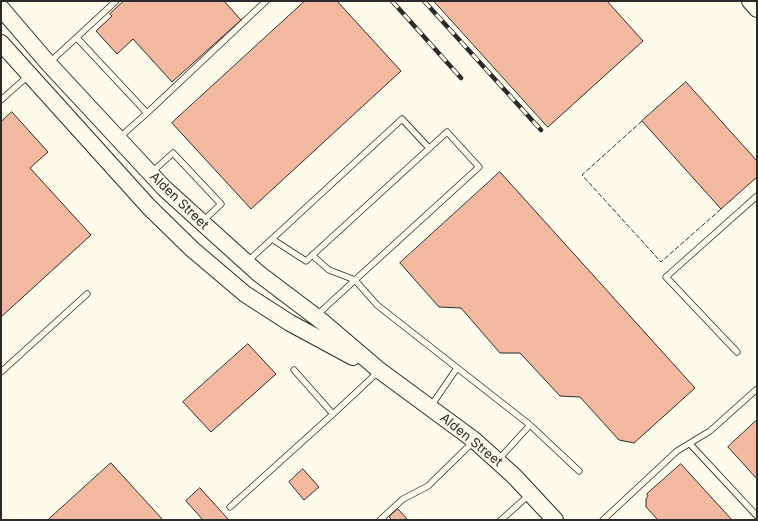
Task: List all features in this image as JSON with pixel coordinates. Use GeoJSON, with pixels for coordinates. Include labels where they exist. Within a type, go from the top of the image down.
{"type":"FeatureCollection","features":[{"type":"Feature","properties":{"kind":"street"},"geometry":{"type":"LineString","coordinates":[[750,1],[757,9]]}},
{"type":"Feature","properties":{"kind":"street","name":"Alden Street"},"geometry":{"type":"LineString","coordinates":[[1,8],[48,63],[164,188],[258,273],[315,317],[379,370],[474,440],[530,493],[555,520]]}},
{"type":"Feature","properties":{"kind":"street","name":"Alden Street"},"geometry":{"type":"LineString","coordinates":[[1,43],[149,207],[181,239],[245,294],[290,323],[379,370]]}},
{"type":"Feature","properties":{"kind":"street"},"geometry":{"type":"LineString","coordinates":[[30,75],[48,63]]}},
{"type":"Feature","properties":{"kind":"street"},"geometry":{"type":"LineString","coordinates":[[101,153],[118,138]]}},
{"type":"Feature","properties":{"kind":"lane"},"geometry":{"type":"LineString","coordinates":[[48,63],[116,1]]}},
{"type":"Feature","properties":{"kind":"lane"},"geometry":{"type":"LineString","coordinates":[[118,138],[266,1]]}},
{"type":"Feature","properties":{"kind":"lane"},"geometry":{"type":"LineString","coordinates":[[77,38],[147,112]]}},
{"type":"Feature","properties":{"kind":"lane"},"geometry":{"type":"LineString","coordinates":[[1,100],[30,75]]}},
{"type":"Feature","properties":{"kind":"lane"},"geometry":{"type":"LineString","coordinates":[[247,263],[402,119],[429,148]]}},
{"type":"Feature","properties":{"kind":"lane"},"geometry":{"type":"LineString","coordinates":[[272,239],[306,261],[447,132],[479,167],[315,317]]}},
{"type":"Feature","properties":{"kind":"lane"},"geometry":{"type":"LineString","coordinates":[[150,173],[173,153],[221,204],[201,222]]}},
{"type":"Feature","properties":{"kind":"lane"},"geometry":{"type":"LineString","coordinates":[[737,352],[666,277],[757,196]]}},
{"type":"Feature","properties":{"kind":"lane"},"geometry":{"type":"LineString","coordinates":[[312,255],[329,270],[354,280],[377,304],[530,425],[579,471]]}},
{"type":"Feature","properties":{"kind":"lane"},"geometry":{"type":"LineString","coordinates":[[1,372],[87,294]]}},
{"type":"Feature","properties":{"kind":"lane"},"geometry":{"type":"LineString","coordinates":[[430,407],[457,368]]}},
{"type":"Feature","properties":{"kind":"lane"},"geometry":{"type":"LineString","coordinates":[[294,370],[333,414]]}},
{"type":"Feature","properties":{"kind":"lane"},"geometry":{"type":"LineString","coordinates":[[230,507],[333,414],[379,370]]}},
{"type":"Feature","properties":{"kind":"lane"},"geometry":{"type":"LineString","coordinates":[[603,520],[677,452],[710,431],[757,389]]}},
{"type":"Feature","properties":{"kind":"lane"},"geometry":{"type":"LineString","coordinates":[[497,461],[530,425]]}},
{"type":"Feature","properties":{"kind":"lane"},"geometry":{"type":"LineString","coordinates":[[380,520],[402,499],[428,486],[474,440]]}},
{"type":"Feature","properties":{"kind":"lane"},"geometry":{"type":"LineString","coordinates":[[690,444],[757,516]]}},
{"type":"Feature","properties":{"kind":"lane"},"geometry":{"type":"LineString","coordinates":[[501,520],[530,493]]}},
{"type":"Feature","properties":{"kind":"building"},"geometry":{"type":"Polygon","coordinates":[[[124,1],[224,1],[241,20],[172,82],[133,39],[117,54],[96,31],[112,16],[110,14],[124,1]]]}},
{"type":"Feature","properties":{"kind":"building"},"geometry":{"type":"Polygon","coordinates":[[[305,1],[337,1],[401,71],[251,209],[172,123],[305,1]]]}},
{"type":"Feature","properties":{"kind":"building"},"geometry":{"type":"Polygon","coordinates":[[[434,1],[607,1],[643,41],[548,127],[434,1]]]}},
{"type":"Feature","properties":{"kind":"building"},"geometry":{"type":"Polygon","coordinates":[[[686,82],[757,161],[757,177],[721,209],[642,121],[686,82]]]}},
{"type":"Feature","properties":{"kind":"building"},"geometry":{"type":"Polygon","coordinates":[[[12,112],[48,152],[30,168],[91,235],[1,317],[1,122],[12,112]]]}},
{"type":"Feature","properties":{"kind":"building"},"geometry":{"type":"Polygon","coordinates":[[[500,172],[695,388],[634,443],[619,440],[580,397],[560,396],[520,353],[500,353],[461,308],[439,307],[400,263],[500,172]]]}},
{"type":"Feature","properties":{"kind":"building"},"geometry":{"type":"Polygon","coordinates":[[[248,344],[276,374],[211,432],[183,402],[248,344]]]}},
{"type":"Feature","properties":{"kind":"building"},"geometry":{"type":"Polygon","coordinates":[[[757,420],[757,479],[728,447],[757,420]]]}},
{"type":"Feature","properties":{"kind":"building"},"geometry":{"type":"Polygon","coordinates":[[[111,463],[163,520],[48,520],[111,463]]]}},
{"type":"Feature","properties":{"kind":"building"},"geometry":{"type":"Polygon","coordinates":[[[681,464],[732,520],[658,520],[646,507],[647,494],[681,464]]]}},
{"type":"Feature","properties":{"kind":"building"},"geometry":{"type":"Polygon","coordinates":[[[303,469],[319,487],[304,500],[289,482],[303,469]]]}},
{"type":"Feature","properties":{"kind":"building"},"geometry":{"type":"Polygon","coordinates":[[[200,488],[228,519],[203,520],[186,501],[200,488]]]}},
{"type":"Feature","properties":{"kind":"building"},"geometry":{"type":"Polygon","coordinates":[[[398,509],[408,520],[392,520],[389,517],[398,509]]]}},
{"type":"Feature","properties":{"kind":"railway"},"geometry":{"type":"LineString","coordinates":[[392,1],[461,78]]}},
{"type":"Feature","properties":{"kind":"railway"},"geometry":{"type":"LineString","coordinates":[[424,1],[541,130]]}},
{"type":"Feature","properties":{"kind":"fence"},"geometry":{"type":"LineString","coordinates":[[642,121],[582,175],[661,262],[721,209]]}}]}
